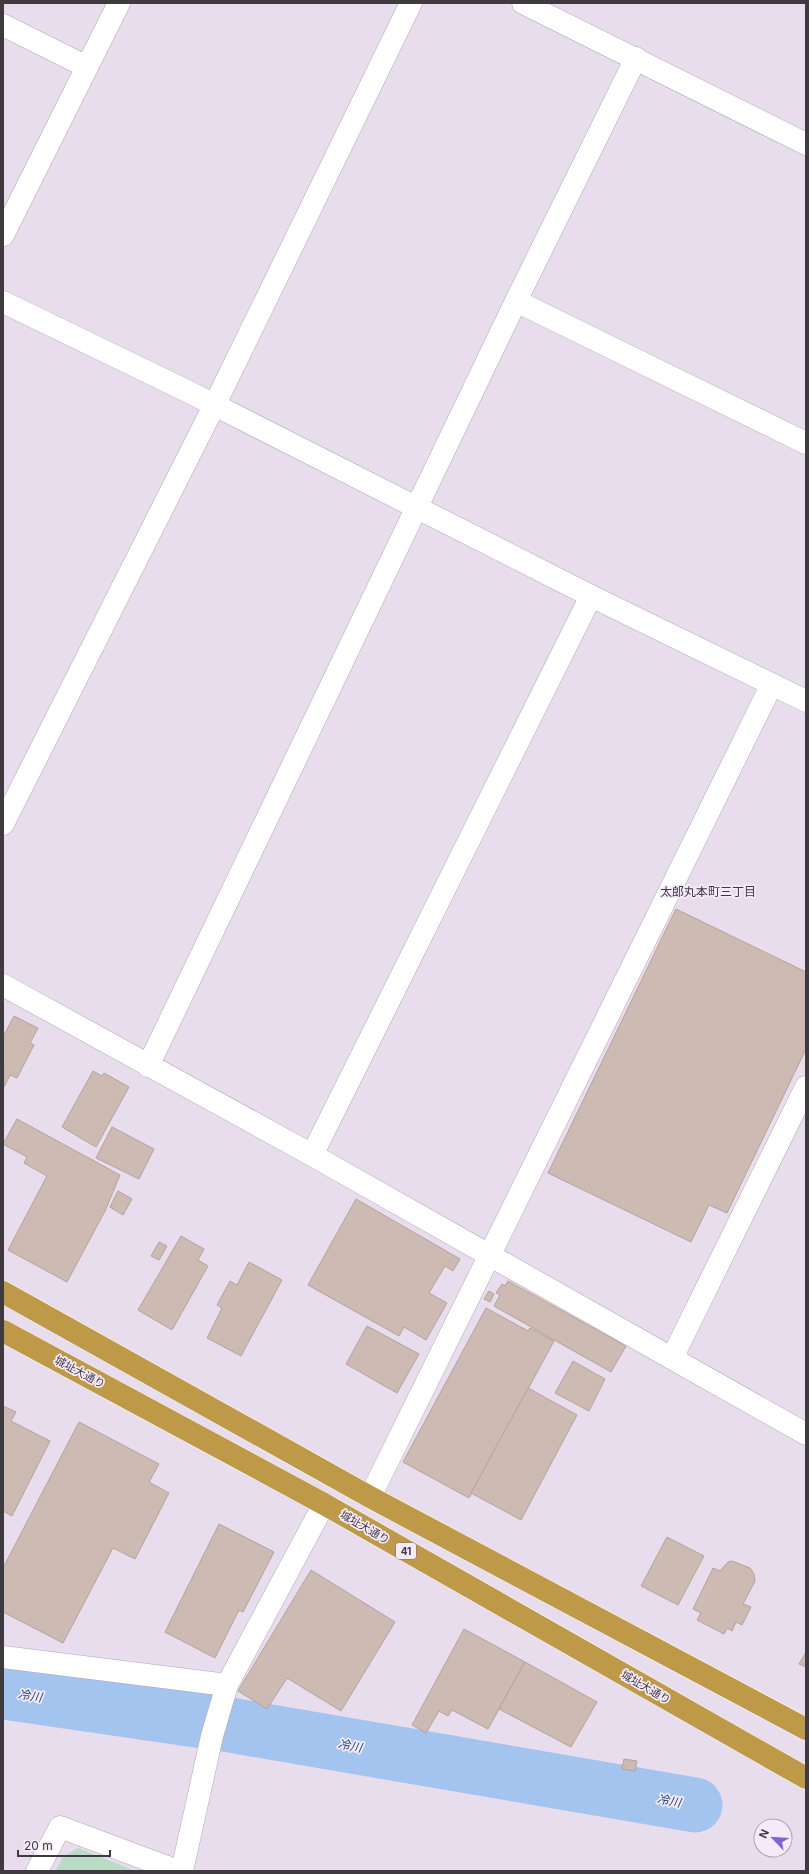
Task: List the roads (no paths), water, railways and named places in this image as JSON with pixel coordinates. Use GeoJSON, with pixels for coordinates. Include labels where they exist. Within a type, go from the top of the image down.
{"type":"FeatureCollection","features":[{"type":"Feature","properties":{"kind":"highway"},"geometry":{"type":"LineString","coordinates":[[3,1292],[370,1497],[806,1729]]}},
{"type":"Feature","properties":{"kind":"highway","name":"城址大通り"},"geometry":{"type":"LineString","coordinates":[[3,1330],[324,1504],[806,1778]]}},
{"type":"Feature","properties":{"kind":"street"},"geometry":{"type":"LineString","coordinates":[[3,235],[119,3]]}},
{"type":"Feature","properties":{"kind":"street"},"geometry":{"type":"LineString","coordinates":[[3,824],[214,406],[411,3]]}},
{"type":"Feature","properties":{"kind":"street"},"geometry":{"type":"LineString","coordinates":[[523,3],[806,144]]}},
{"type":"Feature","properties":{"kind":"street"},"geometry":{"type":"LineString","coordinates":[[3,25],[87,67]]}},
{"type":"Feature","properties":{"kind":"street"},"geometry":{"type":"LineString","coordinates":[[148,1066],[418,507],[516,300],[636,58]]}},
{"type":"Feature","properties":{"kind":"street"},"geometry":{"type":"LineString","coordinates":[[516,300],[806,443]]}},
{"type":"Feature","properties":{"kind":"street"},"geometry":{"type":"LineString","coordinates":[[3,302],[418,507],[591,596],[806,701]]}},
{"type":"Feature","properties":{"kind":"street"},"geometry":{"type":"LineString","coordinates":[[312,1155],[591,596]]}},
{"type":"Feature","properties":{"kind":"street"},"geometry":{"type":"LineString","coordinates":[[370,1497],[772,684]]}},
{"type":"Feature","properties":{"kind":"street"},"geometry":{"type":"LineString","coordinates":[[3,985],[312,1155],[806,1434]]}},
{"type":"Feature","properties":{"kind":"street"},"geometry":{"type":"LineString","coordinates":[[672,1358],[806,1087]]}},
{"type":"Feature","properties":{"kind":"street"},"geometry":{"type":"LineString","coordinates":[[182,1871],[212,1736],[227,1685],[324,1504]]}},
{"type":"Feature","properties":{"kind":"street"},"geometry":{"type":"LineString","coordinates":[[3,1657],[227,1685]]}},
{"type":"Feature","properties":{"kind":"street"},"geometry":{"type":"LineString","coordinates":[[37,1871],[60,1827],[178,1871]]}},
{"type":"Feature","properties":{"kind":"waterway","name":"冷川"},"geometry":{"type":"LineString","coordinates":[[3,1692],[224,1724],[695,1805]]}},
{"type":"Feature","properties":{"kind":"district","name":"太郎丸本町三丁目"},"geometry":{"type":"Point","coordinates":[708,892]}}]}
